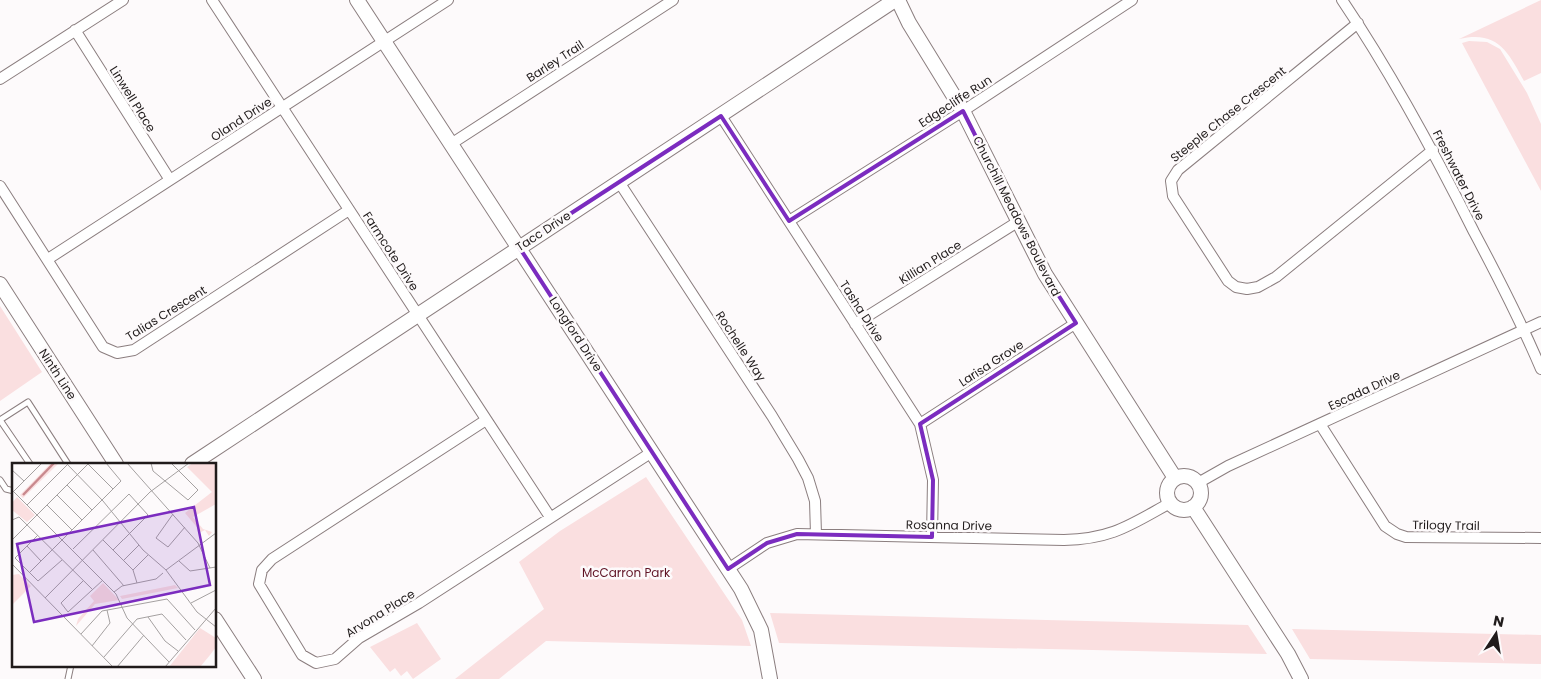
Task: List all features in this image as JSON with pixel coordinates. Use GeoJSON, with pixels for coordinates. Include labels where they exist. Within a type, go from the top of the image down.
{"type":"FeatureCollection","features":[{"type":"Feature","properties":{"kind":"street"},"geometry":{"type":"LineString","coordinates":[[0,79],[123,0]]}},
{"type":"Feature","properties":{"kind":"street","name":"Farmcote Drive"},"geometry":{"type":"LineString","coordinates":[[212,0],[550,517]]}},
{"type":"Feature","properties":{"kind":"street","name":"Longford Drive"},"geometry":{"type":"LineString","coordinates":[[357,0],[753,609],[761,630],[770,679]]}},
{"type":"Feature","properties":{"kind":"street","name":"Oland Drive"},"geometry":{"type":"LineString","coordinates":[[48,259],[448,0]]}},
{"type":"Feature","properties":{"kind":"street","name":"Barley Trail"},"geometry":{"type":"LineString","coordinates":[[451,144],[673,0]]}},
{"type":"Feature","properties":{"kind":"street","name":"Churchill Meadows Boulevard"},"geometry":{"type":"LineString","coordinates":[[897,0],[963,111],[1045,274],[1175,478]]}},
{"type":"Feature","properties":{"kind":"street","name":"Tacc Drive"},"geometry":{"type":"LineString","coordinates":[[194,463],[417,314],[897,0]]}},
{"type":"Feature","properties":{"kind":"street","name":"Edgecliffe Run"},"geometry":{"type":"LineString","coordinates":[[789,221],[963,111],[1132,0]]}},
{"type":"Feature","properties":{"kind":"street","name":"Freshwater Drive"},"geometry":{"type":"LineString","coordinates":[[1342,0],[1394,81],[1433,150],[1524,330],[1541,369]]}},
{"type":"Feature","properties":{"kind":"street","name":"Steeple Chase Crescent"},"geometry":{"type":"LineString","coordinates":[[1358,23],[1178,170],[1171,181],[1174,196],[1228,281],[1241,288],[1252,289],[1284,271],[1433,150]]}},
{"type":"Feature","properties":{"kind":"street","name":"Linwell Place"},"geometry":{"type":"LineString","coordinates":[[75,30],[170,180]]}},
{"type":"Feature","properties":{"kind":"street","name":"Tasha Drive"},"geometry":{"type":"LineString","coordinates":[[721,116],[920,424],[932,480],[932,537]]}},
{"type":"Feature","properties":{"kind":"street","name":"Rochelle Way"},"geometry":{"type":"LineString","coordinates":[[619,182],[772,416],[798,460],[808,478],[815,501],[816,534]]}},
{"type":"Feature","properties":{"kind":"street","name":"Talias Crescent"},"geometry":{"type":"LineString","coordinates":[[0,186],[103,347],[118,353],[134,350],[349,210]]}},
{"type":"Feature","properties":{"kind":"street","name":"Killian Place"},"geometry":{"type":"LineString","coordinates":[[855,324],[1018,221]]}},
{"type":"Feature","properties":{"kind":"street","name":"Ninth Line"},"geometry":{"type":"LineString","coordinates":[[0,284],[115,463]]}},
{"type":"Feature","properties":{"kind":"street","name":"Escada Drive"},"geometry":{"type":"LineString","coordinates":[[1198,483],[1228,466],[1541,322]]}},
{"type":"Feature","properties":{"kind":"street","name":"Larisa Grove"},"geometry":{"type":"LineString","coordinates":[[920,424],[1076,323]]}},
{"type":"Feature","properties":{"kind":"street","name":"Arvona Place"},"geometry":{"type":"LineString","coordinates":[[486,420],[272,559],[262,570],[260,584],[302,655],[316,663],[335,659],[359,638],[419,603],[652,452]]}},
{"type":"Feature","properties":{"kind":"street","name":"Trilogy Trail"},"geometry":{"type":"LineString","coordinates":[[1320,424],[1385,526],[1397,534],[1406,537],[1541,538]]}},
{"type":"Feature","properties":{"kind":"street"},"geometry":{"type":"LineString","coordinates":[[1187,476],[1198,483],[1201,493],[1193,507],[1180,509],[1170,502],[1167,490],[1175,478],[1187,476]]}},
{"type":"Feature","properties":{"kind":"street","name":"Rosanna Drive"},"geometry":{"type":"LineString","coordinates":[[728,568],[774,540],[797,534],[1064,540],[1094,538],[1131,526],[1170,502]]}},
{"type":"Feature","properties":{"kind":"street"},"geometry":{"type":"LineString","coordinates":[[1193,507],[1288,654],[1301,679]]}},
{"type":"Feature","properties":{"kind":"street"},"geometry":{"type":"LineString","coordinates":[[216,620],[254,679]]}},
{"type":"Feature","properties":{"kind":"lane"},"geometry":{"type":"LineString","coordinates":[[29,463],[0,420],[28,402],[67,463]]}},
{"type":"Feature","properties":{"kind":"lane"},"geometry":{"type":"LineString","coordinates":[[0,480],[6,488],[12,490]]}},
{"type":"Feature","properties":{"kind":"lane"},"geometry":{"type":"LineString","coordinates":[[68,679],[71,666]]}},
{"type":"Feature","properties":{"kind":"highlighted area"},"geometry":{"type":"Polygon","coordinates":[[[963,111],[1045,274],[1076,323],[920,424],[933,480],[932,537],[797,534],[767,543],[728,569],[519,247],[721,116],[789,221],[963,111]]]}},
{"type":"Feature","properties":{"kind":"green space"},"geometry":{"type":"Polygon","coordinates":[[[1541,0],[1541,73],[1524,81],[1513,61],[1500,46],[1483,38],[1459,39],[1541,0]]]}},
{"type":"Feature","properties":{"kind":"green space"},"geometry":{"type":"Polygon","coordinates":[[[1469,41],[1487,42],[1500,49],[1527,93],[1541,124],[1541,191],[1462,43],[1469,41]]]}},
{"type":"Feature","properties":{"kind":"green space"},"geometry":{"type":"Polygon","coordinates":[[[0,306],[42,372],[0,401],[0,306]]]}},
{"type":"Feature","properties":{"kind":"green space","name":"McCarron Park"},"geometry":{"type":"Polygon","coordinates":[[[646,477],[742,620],[751,646],[546,641],[499,679],[455,679],[544,609],[519,562],[560,531],[646,477]]]}},
{"type":"Feature","properties":{"kind":"green space"},"geometry":{"type":"Polygon","coordinates":[[[770,613],[1248,625],[1267,654],[779,643],[770,613]]]}},
{"type":"Feature","properties":{"kind":"green space"},"geometry":{"type":"Polygon","coordinates":[[[417,623],[441,659],[413,679],[407,671],[401,676],[395,668],[390,672],[370,647],[417,623]]]}},
{"type":"Feature","properties":{"kind":"green space"},"geometry":{"type":"Polygon","coordinates":[[[1292,629],[1541,635],[1541,664],[1310,659],[1292,629]]]}}]}
